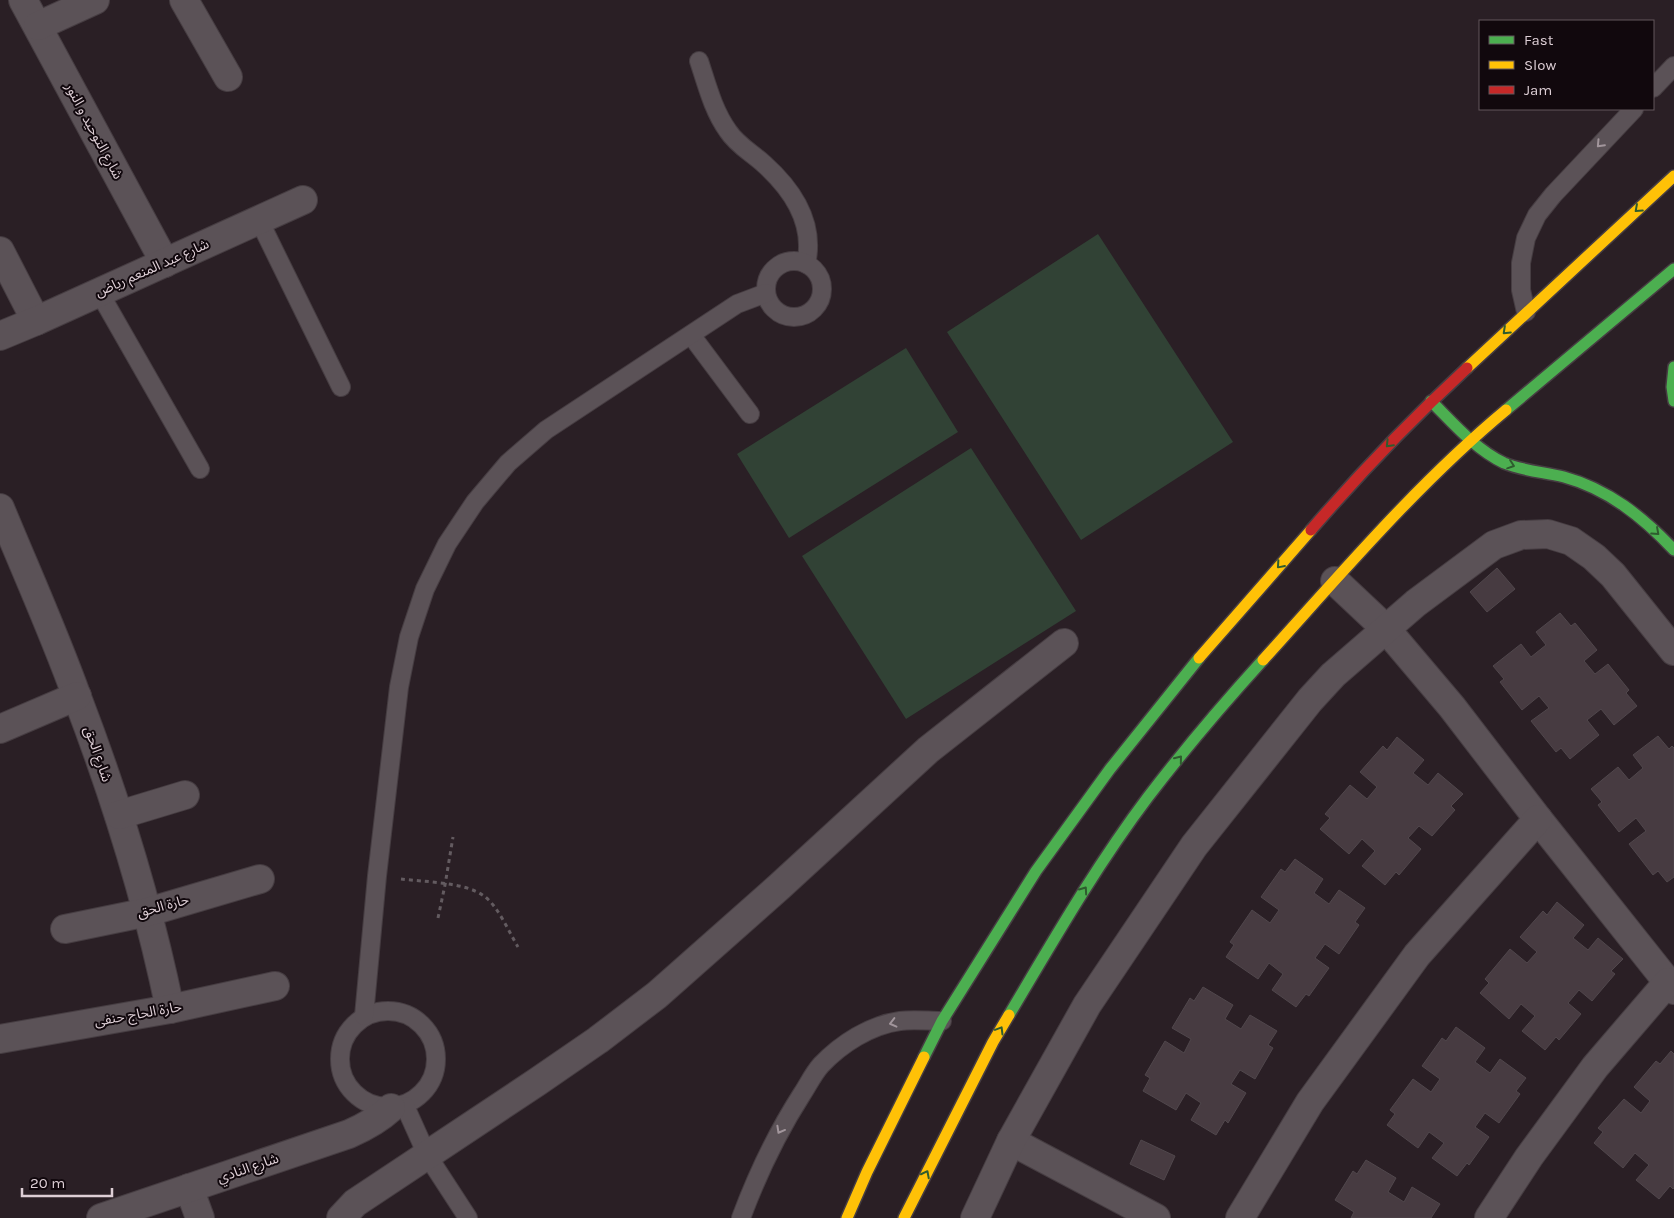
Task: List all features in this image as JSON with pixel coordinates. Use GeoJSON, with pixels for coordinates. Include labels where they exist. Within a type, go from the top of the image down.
{"type":"FeatureCollection","features":[{"type":"Feature","properties":{"kind":"street","name":"شارع التوحيد و النور"},"geometry":{"type":"LineString","coordinates":[[23,0],[165,262]]}},
{"type":"Feature","properties":{"kind":"street"},"geometry":{"type":"LineString","coordinates":[[38,26],[95,0]]}},
{"type":"Feature","properties":{"kind":"street"},"geometry":{"type":"LineString","coordinates":[[184,0],[228,76]]}},
{"type":"Feature","properties":{"kind":"street"},"geometry":{"type":"LineString","coordinates":[[847,1218],[867,1172],[942,1021],[1036,871],[1144,725],[1191,667],[1349,486],[1431,401],[1674,176]]}},
{"type":"Feature","properties":{"kind":"street","name":"شارع عبد المنعم رياض"},"geometry":{"type":"LineString","coordinates":[[0,336],[303,200]]}},
{"type":"Feature","properties":{"kind":"street"},"geometry":{"type":"LineString","coordinates":[[0,252],[36,321]]}},
{"type":"Feature","properties":{"kind":"street"},"geometry":{"type":"LineString","coordinates":[[904,1218],[993,1042],[1079,897],[1148,797],[1230,697],[1400,511],[1470,440],[1674,269]]}},
{"type":"Feature","properties":{"kind":"street"},"geometry":{"type":"LineString","coordinates":[[1674,367],[1672,387],[1674,401]]}},
{"type":"Feature","properties":{"kind":"street"},"geometry":{"type":"LineString","coordinates":[[1431,401],[1470,440],[1498,460],[1522,468],[1566,477],[1597,489],[1632,510],[1674,550]]}},
{"type":"Feature","properties":{"kind":"street","name":"شارع الحق"},"geometry":{"type":"LineString","coordinates":[[0,508],[77,696],[119,815],[148,912],[170,1009]]}},
{"type":"Feature","properties":{"kind":"street"},"geometry":{"type":"LineString","coordinates":[[975,1218],[1011,1141],[1087,1005],[1194,846],[1310,700],[1333,675],[1416,603],[1494,545],[1522,535],[1548,534],[1571,541],[1594,557],[1613,575],[1674,651]]}},
{"type":"Feature","properties":{"kind":"street"},"geometry":{"type":"LineString","coordinates":[[1335,581],[1386,629],[1452,707],[1538,819],[1671,986],[1595,1067],[1529,1157],[1489,1218]]}},
{"type":"Feature","properties":{"kind":"street"},"geometry":{"type":"LineString","coordinates":[[341,1218],[355,1203],[598,1040],[657,995],[780,886],[928,750],[1064,642]]}},
{"type":"Feature","properties":{"kind":"street"},"geometry":{"type":"LineString","coordinates":[[0,729],[77,696]]}},
{"type":"Feature","properties":{"kind":"street"},"geometry":{"type":"LineString","coordinates":[[119,815],[185,795]]}},
{"type":"Feature","properties":{"kind":"street"},"geometry":{"type":"LineString","coordinates":[[1240,1218],[1310,1102],[1417,955],[1538,819]]}},
{"type":"Feature","properties":{"kind":"street","name":"حارة الحق"},"geometry":{"type":"LineString","coordinates":[[65,929],[148,912],[260,878]]}},
{"type":"Feature","properties":{"kind":"street","name":"حارة الحاج حنفى"},"geometry":{"type":"LineString","coordinates":[[0,1039],[170,1009],[275,986]]}},
{"type":"Feature","properties":{"kind":"street","name":"شارع النادي"},"geometry":{"type":"LineString","coordinates":[[100,1218],[356,1131],[398,1107]]}},
{"type":"Feature","properties":{"kind":"street"},"geometry":{"type":"LineString","coordinates":[[1011,1141],[1156,1218]]}},
{"type":"Feature","properties":{"kind":"street"},"geometry":{"type":"LineString","coordinates":[[189,1188],[200,1218]]}},
{"type":"Feature","properties":{"kind":"lane"},"geometry":{"type":"LineString","coordinates":[[699,61],[712,102],[719,118],[729,133],[780,180],[798,205],[807,229],[808,253],[806,264]]}},
{"type":"Feature","properties":{"kind":"lane"},"geometry":{"type":"LineString","coordinates":[[1654,87],[1674,66]]}},
{"type":"Feature","properties":{"kind":"lane"},"geometry":{"type":"LineString","coordinates":[[1526,312],[1522,290],[1521,264],[1526,238],[1537,215],[1553,195],[1633,110]]}},
{"type":"Feature","properties":{"kind":"lane"},"geometry":{"type":"LineString","coordinates":[[259,220],[342,387]]}},
{"type":"Feature","properties":{"kind":"lane"},"geometry":{"type":"LineString","coordinates":[[790,261],[806,264],[819,275],[822,285],[822,296],[808,314],[798,317],[787,316],[777,311],[770,303],[766,293],[767,282],[772,272],[780,265],[790,261]]}},
{"type":"Feature","properties":{"kind":"lane"},"geometry":{"type":"LineString","coordinates":[[99,292],[200,469]]}},
{"type":"Feature","properties":{"kind":"lane"},"geometry":{"type":"LineString","coordinates":[[364,1016],[377,876],[399,687],[409,637],[425,589],[447,544],[475,502],[503,470],[546,430],[737,304],[751,297],[766,293]]}},
{"type":"Feature","properties":{"kind":"lane"},"geometry":{"type":"LineString","coordinates":[[691,335],[750,414]]}},
{"type":"Feature","properties":{"kind":"lane"},"geometry":{"type":"LineString","coordinates":[[390,1010],[416,1018],[433,1039],[437,1065],[427,1090],[398,1107],[369,1105],[351,1092],[340,1073],[339,1051],[348,1031],[364,1016],[390,1010]]}},
{"type":"Feature","properties":{"kind":"lane"},"geometry":{"type":"LineString","coordinates":[[741,1218],[770,1150],[793,1108],[819,1067],[836,1050],[877,1027],[900,1020],[942,1021]]}},
{"type":"Feature","properties":{"kind":"lane"},"geometry":{"type":"LineString","coordinates":[[398,1107],[468,1218]]}},
{"type":"Feature","properties":{"kind":"path"},"geometry":{"type":"LineString","coordinates":[[438,918],[453,837]]}},
{"type":"Feature","properties":{"kind":"path"},"geometry":{"type":"LineString","coordinates":[[377,876],[464,888],[485,896],[497,911],[518,947]]}},
{"type":"Feature","properties":{"kind":"green space"},"geometry":{"type":"Polygon","coordinates":[[[1098,234],[1233,442],[1081,540],[947,332],[1098,234]]]}},
{"type":"Feature","properties":{"kind":"green space"},"geometry":{"type":"Polygon","coordinates":[[[906,348],[958,432],[789,538],[737,454],[906,348]]]}},
{"type":"Feature","properties":{"kind":"green space"},"geometry":{"type":"Polygon","coordinates":[[[971,448],[1076,611],[906,719],[802,556],[971,448]]]}},
{"type":"Feature","properties":{"kind":"building"},"geometry":{"type":"Polygon","coordinates":[[[1497,568],[1515,589],[1487,612],[1470,592],[1497,568]]]}},
{"type":"Feature","properties":{"kind":"building"},"geometry":{"type":"Polygon","coordinates":[[[1560,613],[1571,626],[1575,623],[1597,650],[1584,661],[1595,674],[1608,664],[1629,690],[1626,693],[1637,706],[1614,725],[1601,709],[1587,720],[1599,735],[1570,759],[1561,748],[1556,752],[1531,721],[1549,708],[1539,696],[1522,710],[1500,682],[1504,679],[1493,666],[1521,644],[1531,657],[1546,645],[1536,632],[1560,613]]]}},
{"type":"Feature","properties":{"kind":"building"},"geometry":{"type":"Polygon","coordinates":[[[1658,736],[1669,749],[1672,746],[1674,748],[1674,877],[1667,882],[1658,871],[1653,875],[1629,844],[1646,831],[1636,818],[1619,832],[1598,805],[1602,802],[1591,789],[1618,767],[1629,780],[1643,768],[1633,755],[1658,736]]]}},
{"type":"Feature","properties":{"kind":"building"},"geometry":{"type":"Polygon","coordinates":[[[1397,737],[1424,760],[1413,773],[1428,785],[1438,773],[1463,794],[1451,806],[1455,810],[1432,836],[1419,826],[1408,838],[1421,849],[1399,875],[1396,872],[1385,885],[1362,866],[1375,851],[1362,839],[1349,854],[1320,829],[1330,818],[1325,814],[1350,785],[1367,799],[1377,787],[1360,772],[1383,746],[1387,750],[1397,737]]]}},
{"type":"Feature","properties":{"kind":"building"},"geometry":{"type":"Polygon","coordinates":[[[1295,859],[1323,879],[1314,893],[1329,904],[1339,890],[1365,908],[1355,922],[1359,925],[1339,954],[1325,944],[1315,958],[1329,968],[1309,996],[1306,994],[1296,1007],[1272,990],[1283,974],[1269,963],[1258,979],[1226,957],[1234,945],[1230,942],[1252,910],[1270,923],[1279,910],[1261,897],[1281,869],[1285,872],[1295,859]]]}},
{"type":"Feature","properties":{"kind":"building"},"geometry":{"type":"Polygon","coordinates":[[[1557,902],[1584,925],[1573,938],[1588,950],[1598,938],[1623,959],[1611,971],[1615,974],[1592,1001],[1579,990],[1568,1003],[1581,1014],[1559,1040],[1556,1037],[1545,1050],[1522,1031],[1535,1016],[1521,1004],[1509,1019],[1480,993],[1489,983],[1485,979],[1510,949],[1527,963],[1537,952],[1520,937],[1543,911],[1547,915],[1557,902]]]}},
{"type":"Feature","properties":{"kind":"building"},"geometry":{"type":"Polygon","coordinates":[[[1203,987],[1233,1005],[1225,1019],[1241,1029],[1250,1015],[1277,1031],[1268,1045],[1273,1048],[1255,1079],[1240,1070],[1231,1084],[1246,1093],[1228,1123],[1225,1120],[1216,1135],[1191,1120],[1201,1103],[1186,1093],[1176,1110],[1143,1091],[1150,1078],[1145,1075],[1165,1041],[1184,1053],[1191,1039],[1172,1028],[1190,998],[1194,1001],[1203,987]]]}},
{"type":"Feature","properties":{"kind":"building"},"geometry":{"type":"Polygon","coordinates":[[[1456,1027],[1485,1048],[1475,1062],[1490,1073],[1500,1059],[1526,1078],[1516,1091],[1520,1094],[1499,1123],[1485,1113],[1475,1127],[1489,1137],[1469,1165],[1467,1163],[1457,1176],[1432,1158],[1444,1143],[1429,1132],[1418,1148],[1387,1125],[1395,1114],[1390,1110],[1413,1079],[1431,1092],[1440,1079],[1422,1066],[1442,1038],[1446,1041],[1456,1027]]]}},
{"type":"Feature","properties":{"kind":"building"},"geometry":{"type":"Polygon","coordinates":[[[1671,1051],[1674,1054],[1674,1188],[1670,1186],[1659,1199],[1636,1180],[1649,1165],[1635,1153],[1623,1168],[1594,1143],[1603,1132],[1598,1128],[1624,1099],[1641,1113],[1650,1101],[1634,1087],[1656,1061],[1660,1064],[1671,1051]]]}},
{"type":"Feature","properties":{"kind":"building"},"geometry":{"type":"Polygon","coordinates":[[[1141,1140],[1175,1156],[1164,1180],[1130,1164],[1141,1140]]]}},
{"type":"Feature","properties":{"kind":"building"},"geometry":{"type":"Polygon","coordinates":[[[1366,1160],[1396,1178],[1388,1192],[1404,1202],[1412,1187],[1440,1204],[1431,1218],[1351,1218],[1354,1212],[1335,1200],[1353,1171],[1357,1174],[1366,1160]]]}},
{"type":"Feature","properties":{"kind":"traffic: fast"},"geometry":{"type":"LineString","coordinates":[[1506,410],[1674,269]]}},
{"type":"Feature","properties":{"kind":"traffic: fast"},"geometry":{"type":"LineString","coordinates":[[1674,367],[1672,387],[1674,401]]}},
{"type":"Feature","properties":{"kind":"traffic: fast"},"geometry":{"type":"LineString","coordinates":[[1431,401],[1465,435],[1493,457],[1511,466],[1564,477],[1595,489],[1624,506],[1650,526],[1674,550]]}},
{"type":"Feature","properties":{"kind":"traffic: fast"},"geometry":{"type":"LineString","coordinates":[[924,1057],[942,1021],[1036,871],[1110,769],[1199,658]]}},
{"type":"Feature","properties":{"kind":"traffic: fast"},"geometry":{"type":"LineString","coordinates":[[1009,1015],[1075,904],[1129,823],[1190,745],[1263,660]]}},
{"type":"Feature","properties":{"kind":"traffic: slow"},"geometry":{"type":"LineString","coordinates":[[1467,368],[1674,176]]}},
{"type":"Feature","properties":{"kind":"traffic: slow"},"geometry":{"type":"LineString","coordinates":[[1263,660],[1380,530],[1441,468],[1506,410]]}},
{"type":"Feature","properties":{"kind":"traffic: slow"},"geometry":{"type":"LineString","coordinates":[[1199,658],[1311,530]]}},
{"type":"Feature","properties":{"kind":"traffic: slow"},"geometry":{"type":"LineString","coordinates":[[904,1218],[993,1042],[1009,1015]]}},
{"type":"Feature","properties":{"kind":"traffic: slow"},"geometry":{"type":"LineString","coordinates":[[847,1218],[867,1172],[924,1057]]}},
{"type":"Feature","properties":{"kind":"traffic: jam"},"geometry":{"type":"LineString","coordinates":[[1311,530],[1387,447],[1467,368]]}}]}
